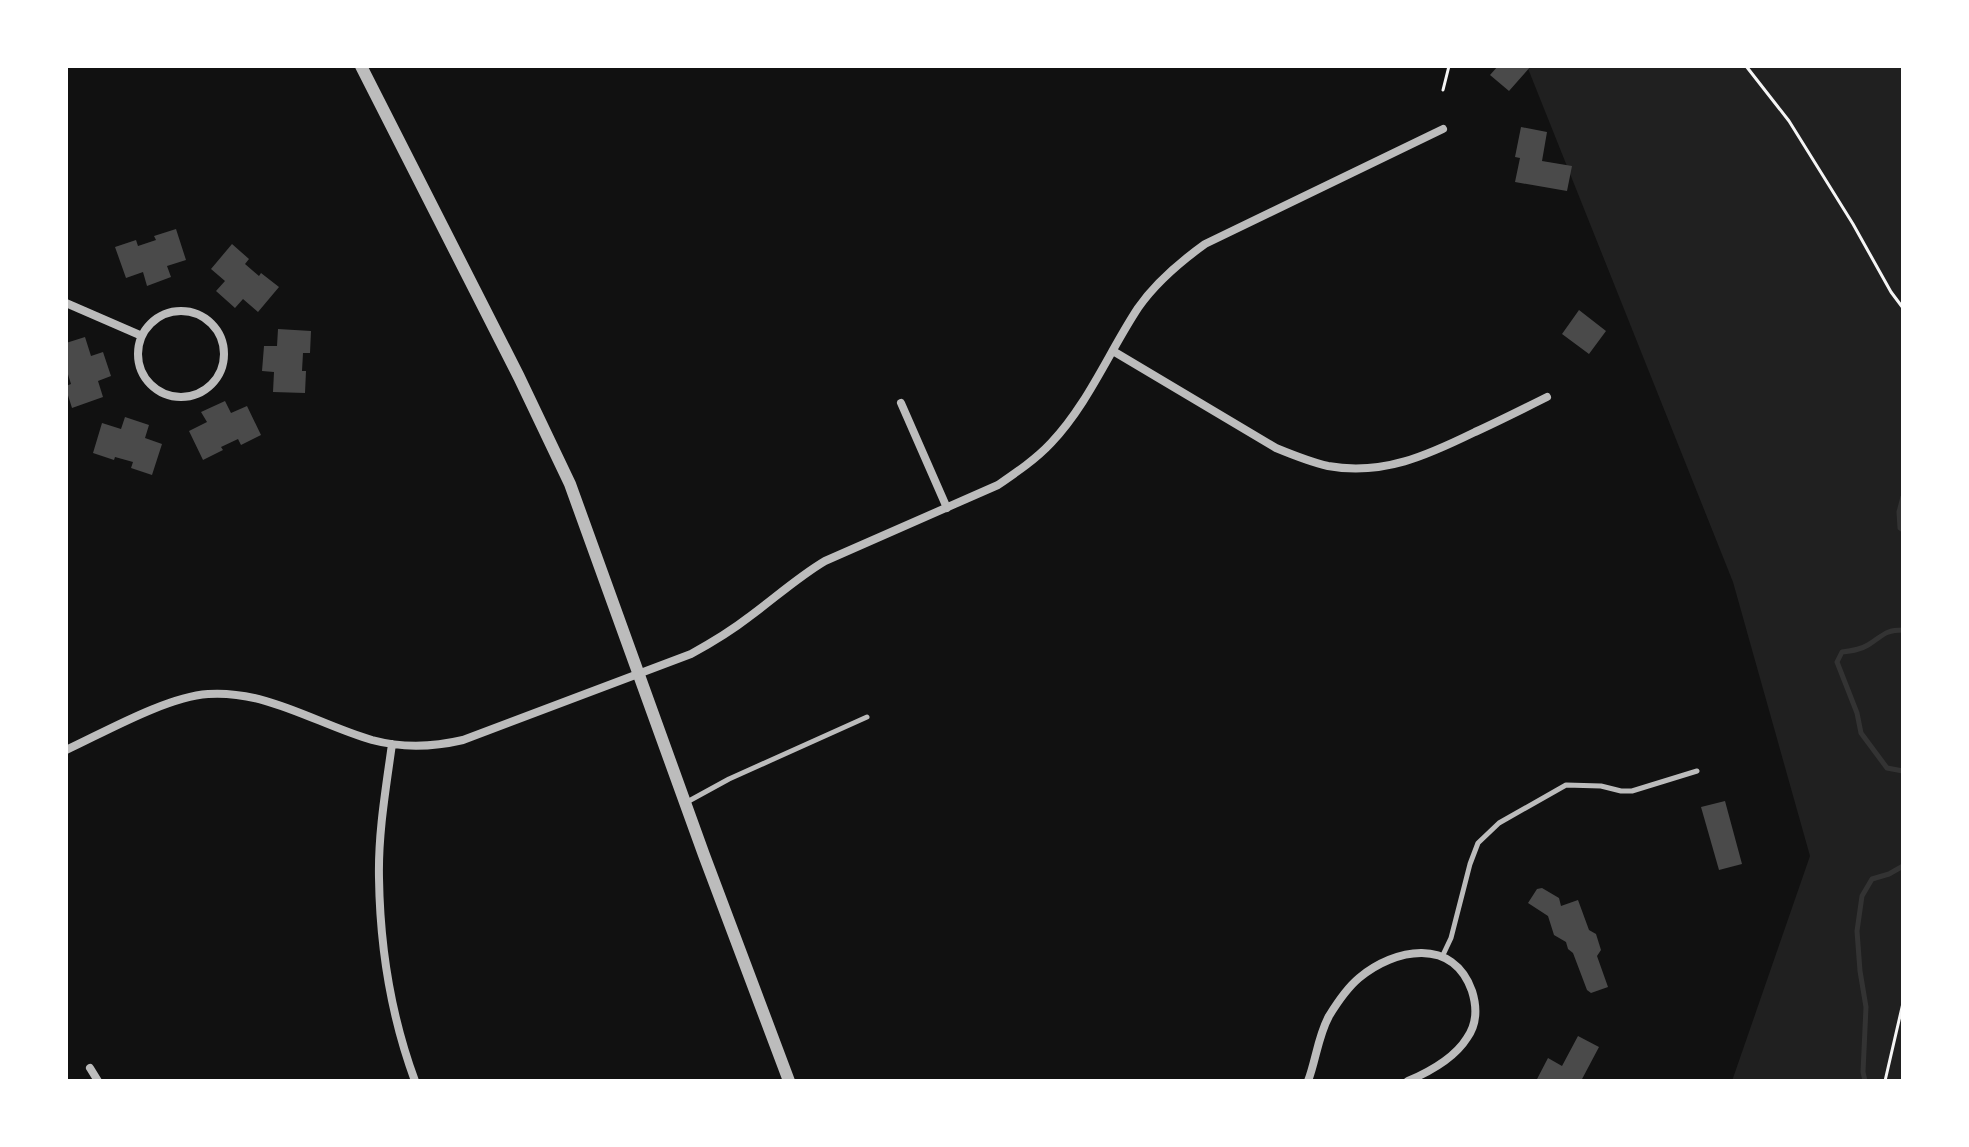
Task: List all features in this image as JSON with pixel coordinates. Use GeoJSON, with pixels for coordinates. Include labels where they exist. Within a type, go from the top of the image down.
{"type":"FeatureCollection","features":[{"type":"Feature","properties":{"kind":"street"},"geometry":{"type":"LineString","coordinates":[[361,66],[570,484],[789,1081]]}},
{"type":"Feature","properties":{"kind":"street"},"geometry":{"type":"LineString","coordinates":[[66,750],[180,699],[206,694],[231,694],[267,700],[371,740],[392,744],[423,746],[463,740],[691,654],[716,641],[807,571],[998,485],[1019,471],[1067,424],[1139,306],[1178,264],[1205,244],[1443,129]]}},
{"type":"Feature","properties":{"kind":"street"},"geometry":{"type":"LineString","coordinates":[[66,303],[142,336]]}},
{"type":"Feature","properties":{"kind":"street"},"geometry":{"type":"LineString","coordinates":[[170,312],[195,313],[215,328],[224,352],[222,365],[207,388],[194,395],[180,397],[166,394],[154,388],[139,364],[138,350],[142,336],[158,317],[170,312]]}},
{"type":"Feature","properties":{"kind":"street"},"geometry":{"type":"LineString","coordinates":[[1113,351],[1276,448],[1303,459],[1353,469],[1405,463],[1429,455],[1547,397]]}},
{"type":"Feature","properties":{"kind":"street"},"geometry":{"type":"LineString","coordinates":[[901,403],[947,508]]}},
{"type":"Feature","properties":{"kind":"street"},"geometry":{"type":"LineString","coordinates":[[392,744],[379,875],[383,948],[400,1036],[415,1081]]}},
{"type":"Feature","properties":{"kind":"street"},"geometry":{"type":"LineString","coordinates":[[1308,1081],[1327,1019],[1357,979],[1396,956],[1424,952],[1448,960],[1461,972],[1475,1000],[1476,1016],[1466,1041],[1450,1057],[1408,1081]]}},
{"type":"Feature","properties":{"kind":"street"},"geometry":{"type":"LineString","coordinates":[[90,1068],[98,1081]]}},
{"type":"Feature","properties":{"kind":"lane"},"geometry":{"type":"LineString","coordinates":[[686,803],[729,779],[867,717]]}},
{"type":"Feature","properties":{"kind":"lane"},"geometry":{"type":"LineString","coordinates":[[1442,957],[1451,938],[1478,843],[1499,823],[1566,785],[1632,791],[1697,771]]}},
{"type":"Feature","properties":{"kind":"path"},"geometry":{"type":"LineString","coordinates":[[1443,90],[1449,66]]}},
{"type":"Feature","properties":{"kind":"path"},"geometry":{"type":"LineString","coordinates":[[1746,66],[1789,121],[1903,308]]}},
{"type":"Feature","properties":{"kind":"path"},"geometry":{"type":"LineString","coordinates":[[1885,1081],[1903,1003]]}},
{"type":"Feature","properties":{"kind":"shaded area"},"geometry":{"type":"Polygon","coordinates":[[[1527,66],[1903,66],[1903,1081],[1732,1081],[1810,856],[1733,582],[1527,66]]]}},
{"type":"Feature","properties":{"kind":"building"},"geometry":{"type":"Polygon","coordinates":[[[1498,66],[1531,66],[1509,91],[1490,75],[1498,66]]]}},
{"type":"Feature","properties":{"kind":"building"},"geometry":{"type":"Polygon","coordinates":[[[1521,127],[1547,132],[1542,161],[1572,166],[1567,191],[1515,182],[1520,158],[1515,157],[1521,127]]]}},
{"type":"Feature","properties":{"kind":"building"},"geometry":{"type":"Polygon","coordinates":[[[176,229],[186,260],[167,266],[171,277],[147,286],[143,272],[126,278],[115,247],[136,240],[138,246],[156,240],[154,236],[176,229]]]}},
{"type":"Feature","properties":{"kind":"building"},"geometry":{"type":"Polygon","coordinates":[[[232,244],[249,259],[245,264],[279,287],[258,312],[243,299],[235,308],[216,291],[225,281],[211,269],[232,244]]]}},
{"type":"Feature","properties":{"kind":"building"},"geometry":{"type":"Polygon","coordinates":[[[1579,310],[1606,331],[1589,354],[1562,334],[1579,310]]]}},
{"type":"Feature","properties":{"kind":"building"},"geometry":{"type":"Polygon","coordinates":[[[278,329],[311,331],[310,353],[303,353],[305,393],[273,392],[274,372],[262,371],[264,346],[277,346],[278,329]]]}},
{"type":"Feature","properties":{"kind":"building"},"geometry":{"type":"Polygon","coordinates":[[[85,337],[91,356],[103,352],[111,376],[98,381],[103,397],[72,408],[66,389],[71,384],[66,368],[66,343],[85,337]]]}},
{"type":"Feature","properties":{"kind":"building"},"geometry":{"type":"Polygon","coordinates":[[[225,401],[231,413],[247,406],[261,435],[241,445],[238,439],[203,460],[189,431],[207,422],[201,412],[225,401]]]}},
{"type":"Feature","properties":{"kind":"building"},"geometry":{"type":"Polygon","coordinates":[[[125,417],[149,425],[145,438],[162,444],[152,475],[131,468],[133,462],[93,453],[102,423],[121,429],[125,417]]]}},
{"type":"Feature","properties":{"kind":"building"},"geometry":{"type":"Polygon","coordinates":[[[1725,801],[1742,864],[1719,870],[1701,807],[1725,801]]]}},
{"type":"Feature","properties":{"kind":"building"},"geometry":{"type":"Polygon","coordinates":[[[1542,888],[1559,898],[1561,906],[1578,900],[1589,930],[1596,934],[1601,950],[1597,956],[1608,987],[1591,993],[1587,990],[1566,942],[1554,935],[1548,916],[1528,903],[1537,889],[1542,888]]]}},
{"type":"Feature","properties":{"kind":"building"},"geometry":{"type":"Polygon","coordinates":[[[1578,1036],[1599,1047],[1581,1081],[1536,1081],[1548,1058],[1562,1066],[1578,1036]]]}},
{"type":"Feature","properties":{"kind":"waterway"},"geometry":{"type":"LineString","coordinates":[[1903,497],[1899,512],[1900,528],[1903,530]]}},
{"type":"Feature","properties":{"kind":"waterway"},"geometry":{"type":"LineString","coordinates":[[1903,630],[1888,632],[1862,648],[1842,652],[1837,662],[1857,713],[1861,733],[1887,768],[1903,771]]}},
{"type":"Feature","properties":{"kind":"waterway"},"geometry":{"type":"LineString","coordinates":[[1865,1081],[1866,1007],[1857,931],[1862,896],[1872,879],[1903,866]]}}]}
